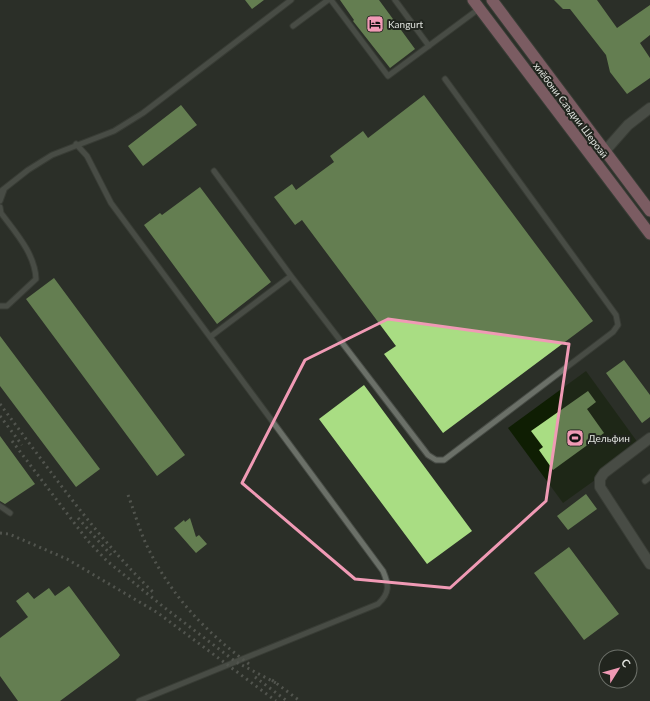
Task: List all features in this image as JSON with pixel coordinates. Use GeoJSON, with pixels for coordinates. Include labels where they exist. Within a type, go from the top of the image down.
{"type":"FeatureCollection","features":[{"type":"Feature","properties":{"kind":"highway","name":"хиёбони Саъдии Шерозӣ"},"geometry":{"type":"LineString","coordinates":[[492,0],[650,211]]}},
{"type":"Feature","properties":{"kind":"highway","name":"хиёбони Саъдии Шерозӣ"},"geometry":{"type":"LineString","coordinates":[[477,4],[650,234]]}},
{"type":"Feature","properties":{"kind":"street"},"geometry":{"type":"LineString","coordinates":[[605,151],[628,125],[650,108]]}},
{"type":"Feature","properties":{"kind":"street"},"geometry":{"type":"LineString","coordinates":[[650,438],[604,473],[600,479],[600,487],[650,564]]}},
{"type":"Feature","properties":{"kind":"lane"},"geometry":{"type":"LineString","coordinates":[[0,201],[2,191],[28,170],[52,155],[76,144],[114,131],[143,113],[291,0]]}},
{"type":"Feature","properties":{"kind":"lane"},"geometry":{"type":"LineString","coordinates":[[293,26],[330,0],[388,76],[429,46],[477,4]]}},
{"type":"Feature","properties":{"kind":"lane"},"geometry":{"type":"LineString","coordinates":[[395,0],[429,46]]}},
{"type":"Feature","properties":{"kind":"lane"},"geometry":{"type":"LineString","coordinates":[[214,171],[291,276],[428,455],[436,460],[444,460],[613,332],[618,325],[616,315],[444,79]]}},
{"type":"Feature","properties":{"kind":"lane"},"geometry":{"type":"LineString","coordinates":[[76,144],[87,156],[111,203],[383,571],[388,583],[386,597],[378,604],[139,701]]}},
{"type":"Feature","properties":{"kind":"lane"},"geometry":{"type":"LineString","coordinates":[[0,207],[2,213],[29,253],[35,267],[36,279],[7,306],[0,306]]}},
{"type":"Feature","properties":{"kind":"lane"},"geometry":{"type":"LineString","coordinates":[[210,337],[291,276]]}},
{"type":"Feature","properties":{"kind":"lane"},"geometry":{"type":"LineString","coordinates":[[0,506],[10,513]]}},
{"type":"Feature","properties":{"kind":"highlighted area"},"geometry":{"type":"Polygon","coordinates":[[[388,319],[569,344],[546,501],[450,588],[355,579],[242,483],[305,360],[388,319]]]}},
{"type":"Feature","properties":{"kind":"shaded area","name":"Дельфин"},"geometry":{"type":"Polygon","coordinates":[[[586,371],[641,447],[563,503],[508,428],[586,371]]]}},
{"type":"Feature","properties":{"kind":"building"},"geometry":{"type":"Polygon","coordinates":[[[245,0],[264,0],[252,9],[245,0]]]}},
{"type":"Feature","properties":{"kind":"building"},"geometry":{"type":"Polygon","coordinates":[[[340,0],[379,0],[415,49],[390,68],[353,21],[354,20],[340,0]]]}},
{"type":"Feature","properties":{"kind":"building"},"geometry":{"type":"Polygon","coordinates":[[[554,0],[597,0],[617,28],[650,5],[650,35],[640,43],[650,58],[650,78],[627,94],[610,72],[606,55],[570,9],[563,9],[554,0]]]}},
{"type":"Feature","properties":{"kind":"building"},"geometry":{"type":"Polygon","coordinates":[[[424,95],[593,321],[443,433],[384,354],[396,346],[302,220],[295,225],[274,197],[292,184],[296,190],[334,162],[330,156],[363,131],[368,138],[424,95]]]}},
{"type":"Feature","properties":{"kind":"building"},"geometry":{"type":"Polygon","coordinates":[[[181,105],[197,125],[143,166],[128,146],[181,105]]]}},
{"type":"Feature","properties":{"kind":"building"},"geometry":{"type":"Polygon","coordinates":[[[200,187],[271,282],[217,324],[144,225],[160,213],[162,215],[200,187]]]}},
{"type":"Feature","properties":{"kind":"building"},"geometry":{"type":"Polygon","coordinates":[[[54,278],[185,455],[157,476],[26,299],[54,278]]]}},
{"type":"Feature","properties":{"kind":"building"},"geometry":{"type":"Polygon","coordinates":[[[0,336],[100,469],[76,487],[0,386],[0,336]]]}},
{"type":"Feature","properties":{"kind":"building"},"geometry":{"type":"Polygon","coordinates":[[[624,360],[650,395],[650,417],[642,423],[606,373],[624,360]]]}},
{"type":"Feature","properties":{"kind":"building"},"geometry":{"type":"Polygon","coordinates":[[[364,385],[472,531],[427,564],[319,419],[364,385]]]}},
{"type":"Feature","properties":{"kind":"building"},"geometry":{"type":"Polygon","coordinates":[[[588,391],[596,402],[587,409],[604,433],[553,470],[539,450],[543,447],[531,431],[588,391]]]}},
{"type":"Feature","properties":{"kind":"building"},"geometry":{"type":"Polygon","coordinates":[[[0,436],[35,484],[5,504],[0,501],[0,436]]]}},
{"type":"Feature","properties":{"kind":"building"},"geometry":{"type":"Polygon","coordinates":[[[586,494],[597,509],[568,530],[557,516],[586,494]]]}},
{"type":"Feature","properties":{"kind":"building"},"geometry":{"type":"Polygon","coordinates":[[[190,518],[196,537],[199,535],[207,544],[196,553],[174,528],[184,520],[185,522],[190,518]]]}},
{"type":"Feature","properties":{"kind":"building"},"geometry":{"type":"Polygon","coordinates":[[[569,547],[619,614],[584,640],[534,573],[569,547]]]}},
{"type":"Feature","properties":{"kind":"building"},"geometry":{"type":"Polygon","coordinates":[[[69,586],[120,655],[60,701],[18,701],[0,676],[0,638],[28,617],[16,601],[28,592],[34,599],[49,588],[55,596],[69,586]]]}},
{"type":"Feature","properties":{"kind":"railway"},"geometry":{"type":"LineString","coordinates":[[0,404],[93,526],[133,572],[155,594]]}},
{"type":"Feature","properties":{"kind":"railway"},"geometry":{"type":"LineString","coordinates":[[0,416],[22,445]]}},
{"type":"Feature","properties":{"kind":"railway"},"geometry":{"type":"LineString","coordinates":[[12,441],[88,541],[107,561],[165,608],[236,662],[276,683]]}},
{"type":"Feature","properties":{"kind":"railway"},"geometry":{"type":"LineString","coordinates":[[128,495],[140,530],[158,567],[169,584],[205,627],[249,664]]}},
{"type":"Feature","properties":{"kind":"railway"},"geometry":{"type":"LineString","coordinates":[[78,518],[111,555]]}},
{"type":"Feature","properties":{"kind":"railway"},"geometry":{"type":"LineString","coordinates":[[0,533],[9,534],[67,559],[158,613],[276,701]]}},
{"type":"Feature","properties":{"kind":"railway"},"geometry":{"type":"LineString","coordinates":[[255,677],[287,701]]}},
{"type":"Feature","properties":{"kind":"railway"},"geometry":{"type":"LineString","coordinates":[[272,680],[300,701]]}},
{"type":"Feature","properties":{"kind":"place","name":"Kangurt"},"geometry":{"type":"Point","coordinates":[375,24]}},
{"type":"Feature","properties":{"kind":"place","name":"Дельфин"},"geometry":{"type":"Point","coordinates":[575,438]}}]}
